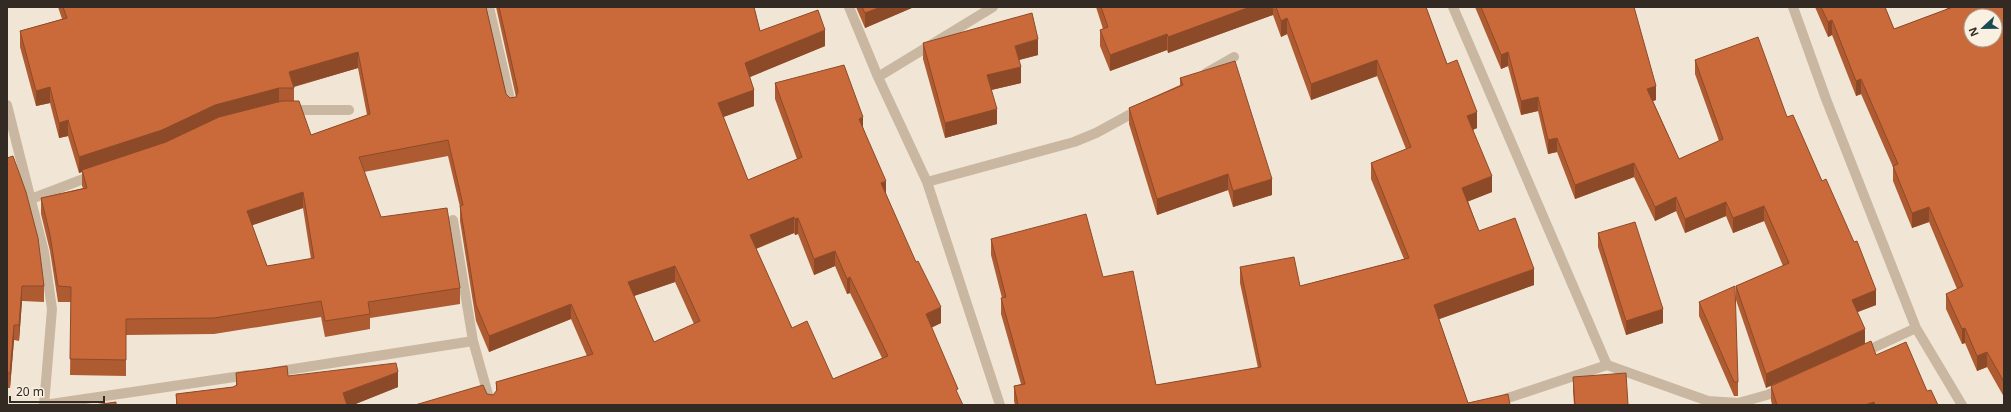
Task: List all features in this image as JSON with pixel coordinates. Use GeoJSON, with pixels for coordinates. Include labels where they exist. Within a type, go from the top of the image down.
{"type":"FeatureCollection","features":[{"type":"Feature","properties":{"kind":"street"},"geometry":{"type":"LineString","coordinates":[[489,7],[512,108]]}},
{"type":"Feature","properties":{"kind":"street"},"geometry":{"type":"LineString","coordinates":[[849,7],[878,77],[927,182],[1000,405]]}},
{"type":"Feature","properties":{"kind":"street"},"geometry":{"type":"LineString","coordinates":[[878,77],[993,7]]}},
{"type":"Feature","properties":{"kind":"street"},"geometry":{"type":"LineString","coordinates":[[1452,7],[1607,365]]}},
{"type":"Feature","properties":{"kind":"street"},"geometry":{"type":"LineString","coordinates":[[1793,7],[1826,99],[1916,328],[1962,405]]}},
{"type":"Feature","properties":{"kind":"street"},"geometry":{"type":"LineString","coordinates":[[1200,76],[1234,57]]}},
{"type":"Feature","properties":{"kind":"street"},"geometry":{"type":"LineString","coordinates":[[927,182],[1074,142],[1096,133],[1152,103]]}},
{"type":"Feature","properties":{"kind":"street"},"geometry":{"type":"LineString","coordinates":[[7,105],[44,252],[52,309],[44,405],[473,341]]}},
{"type":"Feature","properties":{"kind":"street"},"geometry":{"type":"LineString","coordinates":[[281,110],[349,110]]}},
{"type":"Feature","properties":{"kind":"street"},"geometry":{"type":"LineString","coordinates":[[30,199],[76,180],[105,172]]}},
{"type":"Feature","properties":{"kind":"street"},"geometry":{"type":"LineString","coordinates":[[453,220],[473,341],[492,405]]}},
{"type":"Feature","properties":{"kind":"street"},"geometry":{"type":"LineString","coordinates":[[1852,357],[1916,328]]}},
{"type":"Feature","properties":{"kind":"street"},"geometry":{"type":"LineString","coordinates":[[1487,405],[1607,365],[1708,400],[1738,404],[1767,395],[1796,382]]}},
{"type":"Feature","properties":{"kind":"building"},"geometry":{"type":"Polygon","coordinates":[[[63,7],[486,7],[506,94],[510,98],[516,97],[518,91],[499,7],[754,7],[760,31],[818,10],[825,30],[745,63],[754,90],[718,103],[748,180],[802,157],[775,83],[844,65],[863,117],[859,119],[886,181],[881,183],[916,262],[918,261],[941,307],[926,314],[958,389],[956,390],[963,405],[415,405],[483,385],[487,394],[493,395],[497,390],[496,382],[593,354],[571,304],[489,336],[476,305],[460,206],[463,205],[448,140],[359,157],[381,217],[447,208],[460,288],[368,302],[370,314],[325,321],[321,301],[214,318],[126,319],[126,360],[70,359],[71,287],[58,286],[50,235],[41,198],[87,188],[82,170],[166,142],[219,117],[282,101],[299,101],[311,135],[370,114],[358,52],[289,72],[294,88],[279,88],[215,105],[162,130],[79,157],[68,120],[59,123],[50,87],[36,91],[20,31],[67,18],[63,7]],[[303,192],[247,211],[267,266],[314,258],[303,192]],[[794,217],[750,235],[792,328],[807,321],[833,379],[888,356],[850,277],[847,279],[835,251],[814,259],[798,218],[795,219],[794,217]],[[675,266],[628,282],[654,342],[700,321],[675,266]]]}},
{"type":"Feature","properties":{"kind":"building"},"geometry":{"type":"Polygon","coordinates":[[[862,7],[881,7],[865,13],[862,7]]]}},
{"type":"Feature","properties":{"kind":"building"},"geometry":{"type":"Polygon","coordinates":[[[1101,7],[1250,7],[1168,37],[1167,34],[1110,55],[1100,30],[1108,27],[1101,7]]]}},
{"type":"Feature","properties":{"kind":"building"},"geometry":{"type":"Polygon","coordinates":[[[1276,7],[1426,7],[1447,64],[1457,60],[1477,112],[1467,116],[1492,176],[1462,188],[1479,231],[1515,218],[1534,269],[1434,305],[1468,403],[1508,394],[1510,405],[1018,405],[1014,386],[1025,384],[1001,298],[1006,297],[991,239],[1086,214],[1103,277],[1133,271],[1156,385],[1261,367],[1240,267],[1294,257],[1300,286],[1409,258],[1371,163],[1411,147],[1377,60],[1311,84],[1287,18],[1281,21],[1276,7]]]}},
{"type":"Feature","properties":{"kind":"building"},"geometry":{"type":"Polygon","coordinates":[[[1481,7],[1634,7],[1656,86],[1647,89],[1679,159],[1723,139],[1695,60],[1758,37],[1787,117],[1793,115],[1822,181],[1826,179],[1854,242],[1857,241],[1876,290],[1852,300],[1865,329],[1766,374],[1736,286],[1789,263],[1764,206],[1733,218],[1726,202],[1685,219],[1676,197],[1655,207],[1634,163],[1575,185],[1557,138],[1548,140],[1538,97],[1521,101],[1508,52],[1501,55],[1481,7]]]}},
{"type":"Feature","properties":{"kind":"building"},"geometry":{"type":"Polygon","coordinates":[[[1821,7],[1885,7],[1894,29],[1953,7],[2004,7],[2004,382],[1987,352],[1977,356],[1965,328],[1962,329],[1946,294],[1963,286],[1929,207],[1912,213],[1893,166],[1898,164],[1861,79],[1856,81],[1832,20],[1828,22],[1821,7]]]}},
{"type":"Feature","properties":{"kind":"building"},"geometry":{"type":"Polygon","coordinates":[[[1032,13],[1038,39],[1015,46],[1021,67],[987,75],[997,109],[945,123],[923,43],[1032,13]]]}},
{"type":"Feature","properties":{"kind":"building"},"geometry":{"type":"Polygon","coordinates":[[[1235,61],[1272,179],[1233,191],[1228,174],[1157,199],[1129,108],[1183,85],[1180,78],[1235,61]]]}},
{"type":"Feature","properties":{"kind":"building"},"geometry":{"type":"Polygon","coordinates":[[[13,156],[26,192],[38,238],[44,286],[22,286],[19,325],[14,325],[10,373],[7,373],[7,158],[13,156]]]}},
{"type":"Feature","properties":{"kind":"building"},"geometry":{"type":"Polygon","coordinates":[[[1635,222],[1663,309],[1626,321],[1598,233],[1635,222]]]}},
{"type":"Feature","properties":{"kind":"building"},"geometry":{"type":"Polygon","coordinates":[[[1735,286],[1738,382],[1734,382],[1699,302],[1735,286]]]}},
{"type":"Feature","properties":{"kind":"building"},"geometry":{"type":"Polygon","coordinates":[[[1871,341],[1876,355],[1906,342],[1927,391],[1931,390],[1938,405],[1875,405],[1874,402],[1865,405],[1777,405],[1771,386],[1871,341]]]}},
{"type":"Feature","properties":{"kind":"building"},"geometry":{"type":"Polygon","coordinates":[[[396,363],[398,372],[343,393],[347,405],[177,405],[176,394],[233,387],[237,385],[236,373],[287,366],[288,376],[396,363]]]}},
{"type":"Feature","properties":{"kind":"building"},"geometry":{"type":"Polygon","coordinates":[[[1626,373],[1628,405],[1575,405],[1573,377],[1626,373]]]}},
{"type":"Feature","properties":{"kind":"building"},"geometry":{"type":"Polygon","coordinates":[[[116,402],[116,405],[94,405],[116,402]]]}}]}
